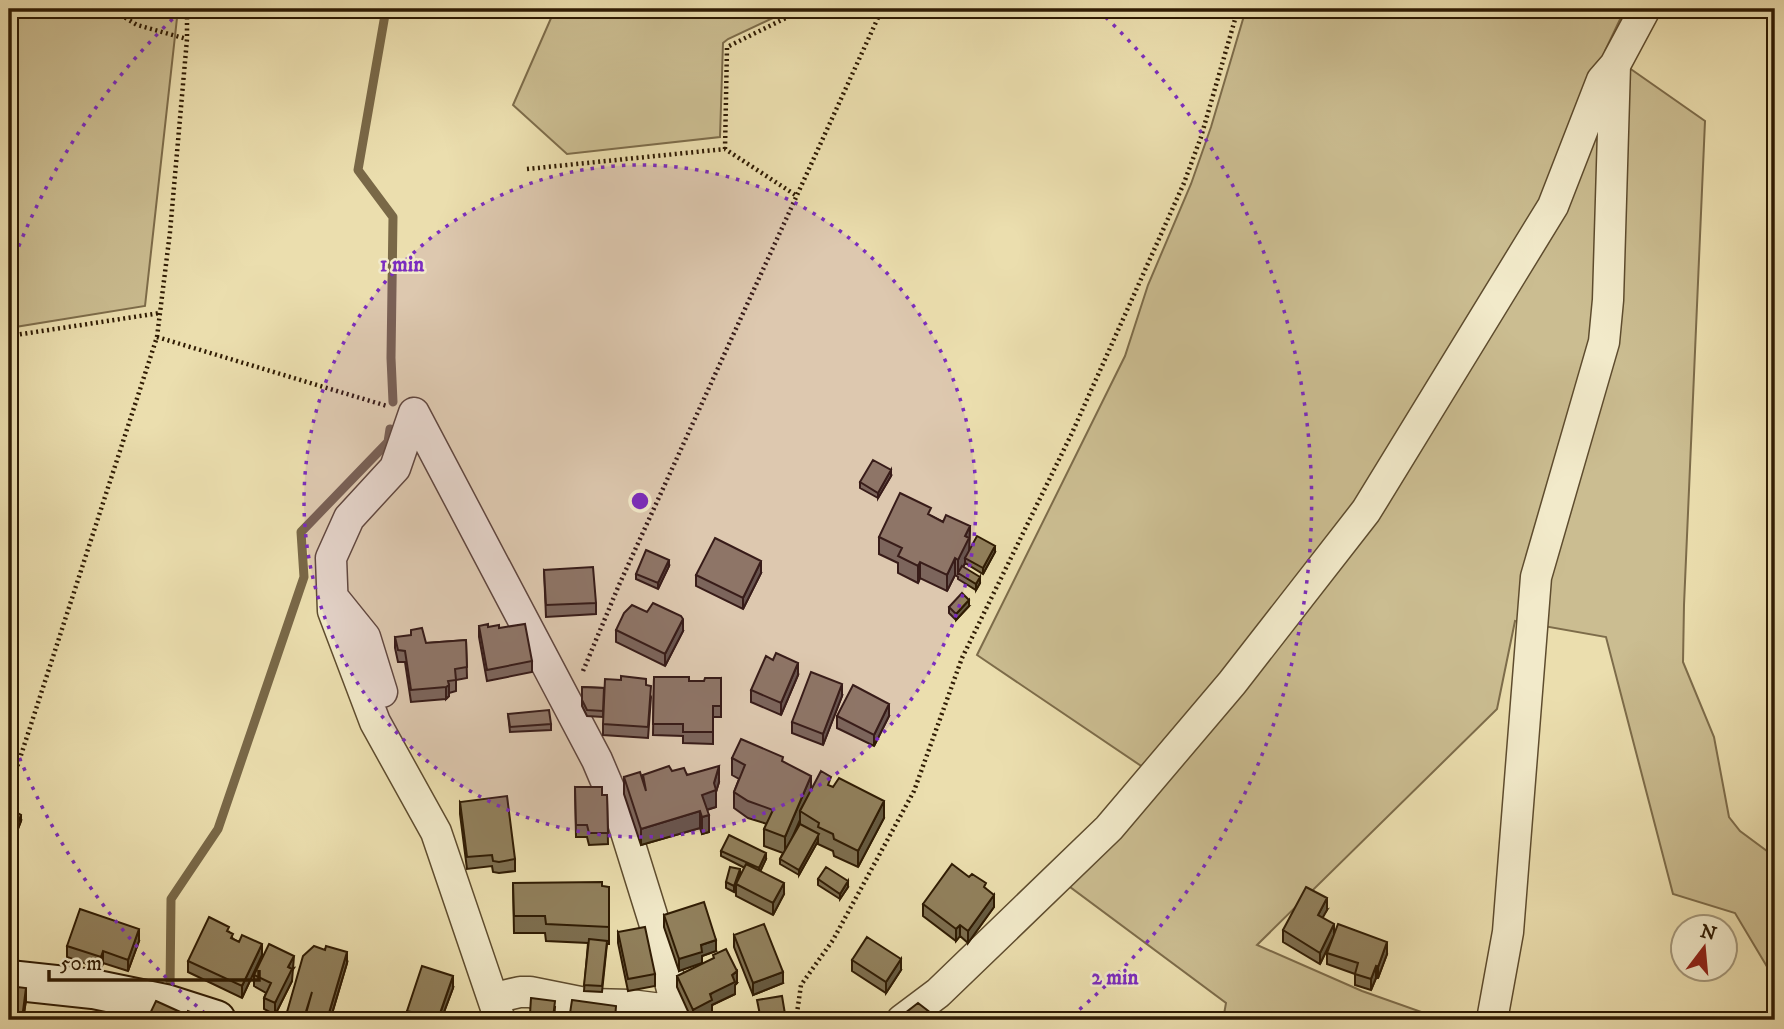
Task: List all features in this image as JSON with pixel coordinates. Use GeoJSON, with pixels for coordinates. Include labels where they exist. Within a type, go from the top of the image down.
{"type":"FeatureCollection","features":[{"type":"Feature","properties":{"kind":"street"},"geometry":{"type":"LineString","coordinates":[[902,1020],[938,993],[1109,828],[1232,683],[1366,511],[1553,206],[1602,80],[1615,65],[1645,9]]}},
{"type":"Feature","properties":{"kind":"street"},"geometry":{"type":"LineString","coordinates":[[1492,1020],[1508,932],[1536,577],[1604,342],[1610,249],[1615,65]]}},
{"type":"Feature","properties":{"kind":"street"},"geometry":{"type":"LineString","coordinates":[[414,413],[597,760],[622,819],[655,925],[678,1016],[631,1005],[590,1004],[530,992],[520,992],[509,1012]]}},
{"type":"Feature","properties":{"kind":"street"},"geometry":{"type":"LineString","coordinates":[[414,413],[395,468],[349,518],[331,558],[331,595],[337,626],[375,722],[436,832],[509,1012]]}},
{"type":"Feature","properties":{"kind":"street"},"geometry":{"type":"LineString","coordinates":[[9,980],[93,989],[166,1004],[216,1020]]}},
{"type":"Feature","properties":{"kind":"path"},"geometry":{"type":"LineString","coordinates":[[111,9],[137,24],[187,39]]}},
{"type":"Feature","properties":{"kind":"path"},"geometry":{"type":"LineString","coordinates":[[9,792],[157,337],[187,39],[187,9]]}},
{"type":"Feature","properties":{"kind":"path"},"geometry":{"type":"LineString","coordinates":[[725,149],[727,47],[804,9]]}},
{"type":"Feature","properties":{"kind":"path"},"geometry":{"type":"LineString","coordinates":[[568,705],[619,585],[882,9]]}},
{"type":"Feature","properties":{"kind":"path"},"geometry":{"type":"LineString","coordinates":[[796,1020],[801,985],[833,940],[914,791],[962,658],[1072,433],[1184,183],[1201,137],[1238,9]]}},
{"type":"Feature","properties":{"kind":"path"},"geometry":{"type":"LineString","coordinates":[[527,169],[725,149],[797,197]]}},
{"type":"Feature","properties":{"kind":"path"},"geometry":{"type":"LineString","coordinates":[[9,336],[160,313]]}},
{"type":"Feature","properties":{"kind":"path"},"geometry":{"type":"LineString","coordinates":[[157,337],[414,413]]}},
{"type":"Feature","properties":{"kind":"shaded area"},"geometry":{"type":"Polygon","coordinates":[[[9,9],[178,9],[145,306],[9,328],[9,9]]]}},
{"type":"Feature","properties":{"kind":"shaded area"},"geometry":{"type":"Polygon","coordinates":[[[555,9],[792,9],[723,43],[720,137],[567,154],[513,105],[555,9]]]}},
{"type":"Feature","properties":{"kind":"shaded area"},"geometry":{"type":"Polygon","coordinates":[[[1246,9],[1625,9],[1605,51],[1705,121],[1683,662],[1714,737],[1729,817],[1740,831],[1775,857],[1775,977],[1738,914],[1673,894],[1606,637],[1515,621],[1497,709],[1257,945],[1362,991],[1444,1020],[1223,1020],[1226,1003],[1058,878],[1156,776],[977,655],[1125,356],[1148,285],[1191,184],[1246,9]]]}},
{"type":"Feature","properties":{"kind":"building"},"geometry":{"type":"Polygon","coordinates":[[[873,460],[891,470],[878,493],[860,482],[873,460]]]}},
{"type":"Feature","properties":{"kind":"building"},"geometry":{"type":"Polygon","coordinates":[[[900,493],[931,508],[928,514],[943,522],[946,515],[970,526],[965,536],[969,538],[947,575],[920,562],[918,566],[898,556],[902,548],[879,537],[900,493]]]}},
{"type":"Feature","properties":{"kind":"building"},"geometry":{"type":"Polygon","coordinates":[[[977,536],[995,546],[983,568],[965,558],[977,536]]]}},
{"type":"Feature","properties":{"kind":"building"},"geometry":{"type":"Polygon","coordinates":[[[715,538],[761,561],[743,598],[696,575],[715,538]]]}},
{"type":"Feature","properties":{"kind":"building"},"geometry":{"type":"Polygon","coordinates":[[[646,550],[669,560],[658,583],[636,574],[646,550]]]}},
{"type":"Feature","properties":{"kind":"building"},"geometry":{"type":"Polygon","coordinates":[[[962,566],[980,577],[976,584],[958,573],[962,566]]]}},
{"type":"Feature","properties":{"kind":"building"},"geometry":{"type":"Polygon","coordinates":[[[593,567],[596,603],[546,605],[544,570],[593,567]]]}},
{"type":"Feature","properties":{"kind":"building"},"geometry":{"type":"Polygon","coordinates":[[[962,593],[969,600],[956,614],[949,607],[962,593]]]}},
{"type":"Feature","properties":{"kind":"building"},"geometry":{"type":"Polygon","coordinates":[[[653,603],[683,619],[665,654],[616,630],[624,613],[632,605],[647,612],[653,603]]]}},
{"type":"Feature","properties":{"kind":"building"},"geometry":{"type":"Polygon","coordinates":[[[488,624],[488,627],[499,625],[499,628],[525,624],[532,661],[487,670],[479,626],[488,624]]]}},
{"type":"Feature","properties":{"kind":"building"},"geometry":{"type":"Polygon","coordinates":[[[422,628],[426,643],[466,640],[467,667],[455,669],[456,680],[448,681],[449,685],[446,687],[411,690],[405,651],[398,650],[395,637],[411,635],[411,630],[422,628]]]}},
{"type":"Feature","properties":{"kind":"building"},"geometry":{"type":"Polygon","coordinates":[[[776,653],[798,663],[781,703],[751,690],[766,656],[773,660],[776,653]]]}},
{"type":"Feature","properties":{"kind":"building"},"geometry":{"type":"Polygon","coordinates":[[[811,672],[842,684],[823,734],[792,722],[811,672]]]}},
{"type":"Feature","properties":{"kind":"building"},"geometry":{"type":"Polygon","coordinates":[[[621,676],[646,679],[646,685],[651,686],[648,727],[603,724],[605,679],[621,680],[621,676]]]}},
{"type":"Feature","properties":{"kind":"building"},"geometry":{"type":"Polygon","coordinates":[[[654,677],[689,677],[689,681],[721,678],[721,706],[713,706],[713,732],[683,732],[683,724],[653,724],[654,677]]]}},
{"type":"Feature","properties":{"kind":"building"},"geometry":{"type":"Polygon","coordinates":[[[853,685],[889,704],[874,735],[837,716],[853,685]]]}},
{"type":"Feature","properties":{"kind":"building"},"geometry":{"type":"Polygon","coordinates":[[[582,687],[604,688],[603,711],[587,710],[582,700],[582,687]]]}},
{"type":"Feature","properties":{"kind":"building"},"geometry":{"type":"Polygon","coordinates":[[[549,710],[551,724],[510,727],[508,714],[549,710]]]}},
{"type":"Feature","properties":{"kind":"building"},"geometry":{"type":"Polygon","coordinates":[[[741,739],[783,757],[782,761],[811,776],[785,837],[764,829],[773,810],[748,801],[734,792],[745,765],[732,758],[741,739]]]}},
{"type":"Feature","properties":{"kind":"building"},"geometry":{"type":"Polygon","coordinates":[[[669,766],[672,771],[684,768],[687,775],[719,766],[714,783],[716,790],[702,795],[709,815],[702,817],[700,811],[641,829],[624,777],[640,772],[646,791],[643,775],[669,766]]]}},
{"type":"Feature","properties":{"kind":"building"},"geometry":{"type":"Polygon","coordinates":[[[821,771],[831,777],[828,785],[833,787],[839,778],[884,801],[858,851],[834,839],[833,834],[818,827],[819,823],[800,811],[821,771]]]}},
{"type":"Feature","properties":{"kind":"building"},"geometry":{"type":"Polygon","coordinates":[[[575,787],[602,787],[602,795],[607,795],[608,833],[589,833],[587,825],[576,825],[575,787]]]}},
{"type":"Feature","properties":{"kind":"building"},"geometry":{"type":"Polygon","coordinates":[[[507,796],[515,859],[499,862],[493,861],[492,855],[467,857],[460,802],[507,796]]]}},
{"type":"Feature","properties":{"kind":"building"},"geometry":{"type":"Polygon","coordinates":[[[16,812],[21,815],[16,828],[10,825],[16,812]]]}},
{"type":"Feature","properties":{"kind":"building"},"geometry":{"type":"Polygon","coordinates":[[[800,824],[819,834],[799,870],[780,859],[800,824]]]}},
{"type":"Feature","properties":{"kind":"building"},"geometry":{"type":"Polygon","coordinates":[[[729,835],[766,853],[759,868],[721,851],[729,835]]]}},
{"type":"Feature","properties":{"kind":"building"},"geometry":{"type":"Polygon","coordinates":[[[746,864],[784,883],[773,903],[736,884],[746,864]]]}},
{"type":"Feature","properties":{"kind":"building"},"geometry":{"type":"Polygon","coordinates":[[[952,864],[969,877],[972,874],[986,883],[984,887],[994,895],[968,931],[960,925],[956,929],[923,904],[952,864]]]}},
{"type":"Feature","properties":{"kind":"building"},"geometry":{"type":"Polygon","coordinates":[[[730,867],[740,869],[734,886],[726,882],[730,867]]]}},
{"type":"Feature","properties":{"kind":"building"},"geometry":{"type":"Polygon","coordinates":[[[826,867],[848,881],[840,894],[818,879],[826,867]]]}},
{"type":"Feature","properties":{"kind":"building"},"geometry":{"type":"Polygon","coordinates":[[[602,882],[602,886],[609,887],[609,927],[546,924],[545,916],[514,916],[513,883],[602,882]]]}},
{"type":"Feature","properties":{"kind":"building"},"geometry":{"type":"Polygon","coordinates":[[[1306,887],[1327,898],[1318,915],[1334,924],[1320,953],[1283,930],[1306,887]]]}},
{"type":"Feature","properties":{"kind":"building"},"geometry":{"type":"Polygon","coordinates":[[[704,902],[716,940],[701,945],[702,952],[679,959],[664,915],[704,902]]]}},
{"type":"Feature","properties":{"kind":"building"},"geometry":{"type":"Polygon","coordinates":[[[80,909],[139,929],[128,960],[103,951],[101,957],[67,946],[80,909]]]}},
{"type":"Feature","properties":{"kind":"building"},"geometry":{"type":"Polygon","coordinates":[[[209,917],[229,927],[227,931],[233,934],[231,938],[239,942],[242,935],[262,944],[242,986],[188,961],[209,917]]]}},
{"type":"Feature","properties":{"kind":"building"},"geometry":{"type":"Polygon","coordinates":[[[764,924],[783,972],[753,983],[734,935],[764,924]]]}},
{"type":"Feature","properties":{"kind":"building"},"geometry":{"type":"Polygon","coordinates":[[[1338,924],[1387,942],[1371,979],[1355,974],[1358,963],[1327,953],[1338,924]]]}},
{"type":"Feature","properties":{"kind":"building"},"geometry":{"type":"Polygon","coordinates":[[[645,927],[655,974],[628,979],[618,932],[645,927]]]}},
{"type":"Feature","properties":{"kind":"building"},"geometry":{"type":"Polygon","coordinates":[[[867,937],[901,959],[886,982],[852,960],[867,937]]]}},
{"type":"Feature","properties":{"kind":"building"},"geometry":{"type":"Polygon","coordinates":[[[589,939],[607,941],[602,986],[584,985],[589,939]]]}},
{"type":"Feature","properties":{"kind":"building"},"geometry":{"type":"Polygon","coordinates":[[[269,944],[294,956],[288,967],[292,969],[275,1003],[264,998],[271,983],[254,975],[269,944]]]}},
{"type":"Feature","properties":{"kind":"building"},"geometry":{"type":"Polygon","coordinates":[[[314,946],[325,950],[326,946],[347,952],[329,1013],[346,1018],[345,1020],[315,1020],[305,1017],[312,992],[304,1018],[287,1012],[303,956],[314,946]]]}},
{"type":"Feature","properties":{"kind":"building"},"geometry":{"type":"Polygon","coordinates":[[[726,949],[737,971],[732,975],[735,982],[710,994],[712,1000],[693,1010],[677,976],[726,949]]]}},
{"type":"Feature","properties":{"kind":"building"},"geometry":{"type":"Polygon","coordinates":[[[422,966],[453,976],[438,1019],[407,1011],[422,966]]]}},
{"type":"Feature","properties":{"kind":"building"},"geometry":{"type":"Polygon","coordinates":[[[9,986],[26,988],[22,1019],[9,1017],[9,986]]]}},
{"type":"Feature","properties":{"kind":"building"},"geometry":{"type":"Polygon","coordinates":[[[782,996],[786,1020],[761,1020],[757,1000],[782,996]]]}},
{"type":"Feature","properties":{"kind":"building"},"geometry":{"type":"Polygon","coordinates":[[[531,998],[555,1001],[553,1018],[530,1014],[531,998]]]}},
{"type":"Feature","properties":{"kind":"building"},"geometry":{"type":"Polygon","coordinates":[[[572,1000],[616,1006],[615,1020],[569,1020],[572,1000]]]}},
{"type":"Feature","properties":{"kind":"building"},"geometry":{"type":"Polygon","coordinates":[[[156,1001],[187,1015],[188,1011],[211,1020],[147,1020],[156,1001]]]}},
{"type":"Feature","properties":{"kind":"building"},"geometry":{"type":"Polygon","coordinates":[[[918,1003],[940,1020],[896,1020],[918,1003]]]}},
{"type":"Feature","properties":{"kind":"building"},"geometry":{"type":"Polygon","coordinates":[[[759,1014],[761,1020],[739,1020],[759,1014]]]}},
{"type":"Feature","properties":{"kind":"waterway"},"geometry":{"type":"LineString","coordinates":[[386,9],[358,170],[393,217],[393,402]]}},
{"type":"Feature","properties":{"kind":"waterway"},"geometry":{"type":"LineString","coordinates":[[163,993],[170,988],[171,899],[218,829],[304,577],[301,532],[388,442],[390,429]]}},
{"type":"Feature","properties":{"kind":"waterway"},"geometry":{"type":"LineString","coordinates":[[115,1020],[132,1010]]}}]}
